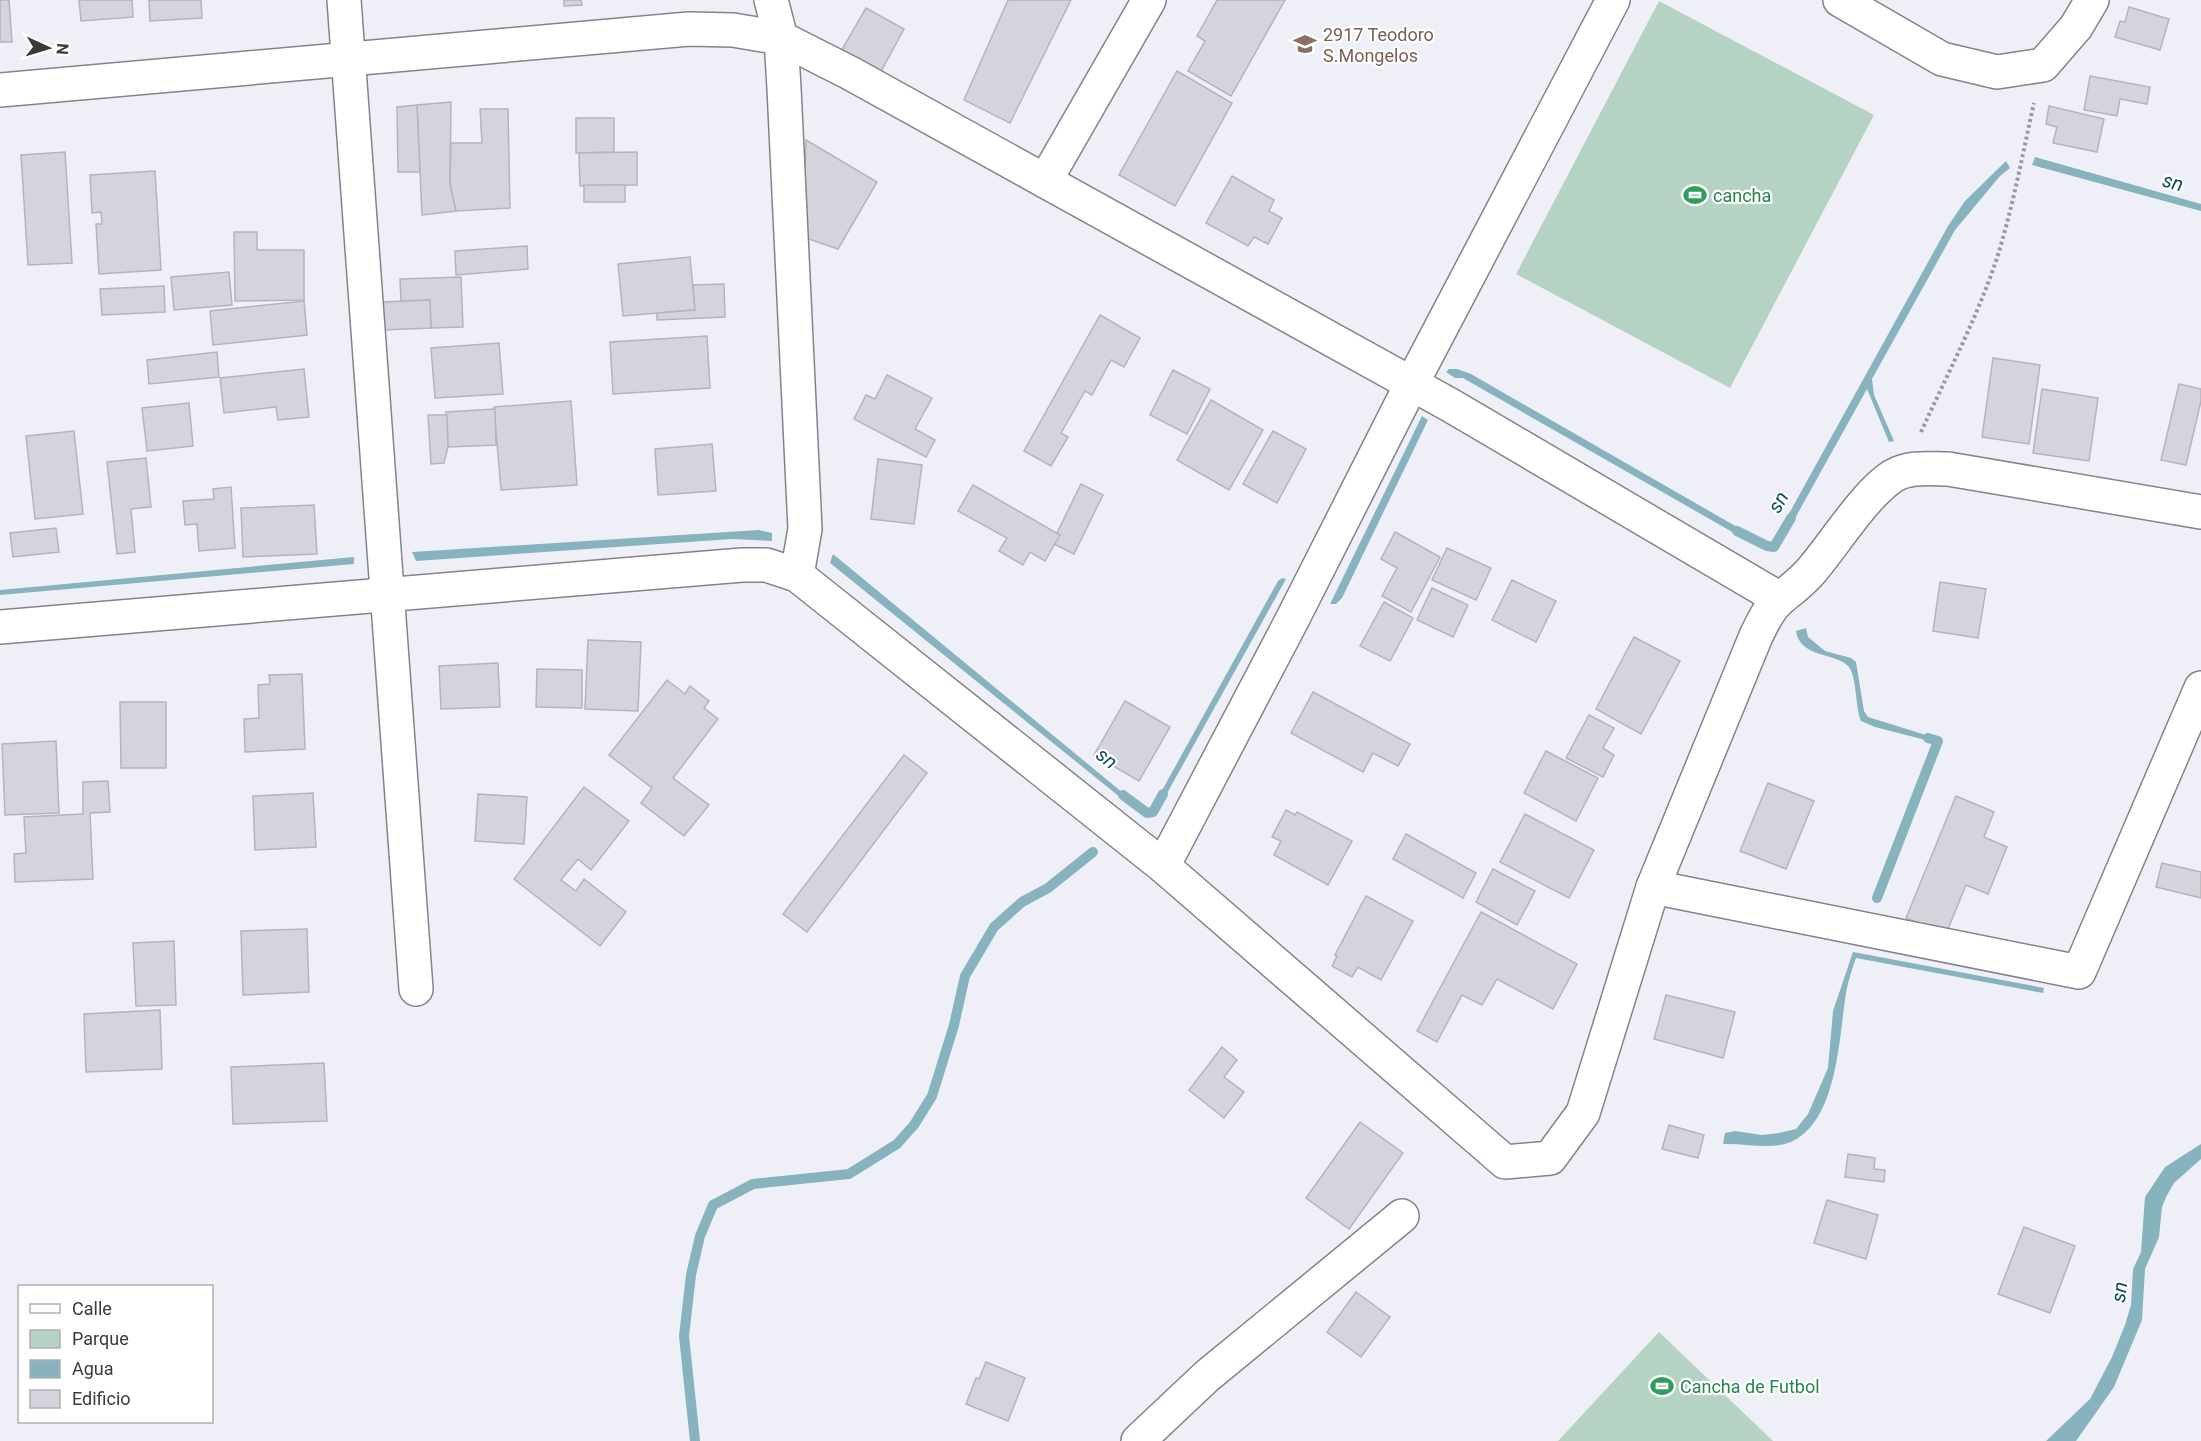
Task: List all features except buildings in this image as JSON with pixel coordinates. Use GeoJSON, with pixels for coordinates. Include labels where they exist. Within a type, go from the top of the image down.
{"type":"FeatureCollection","features":[{"type":"Feature","properties":{"kind":"street"},"geometry":{"type":"LineString","coordinates":[[344,0],[416,989]]}},
{"type":"Feature","properties":{"kind":"street"},"geometry":{"type":"LineString","coordinates":[[771,0],[781,39],[805,529],[798,570]]}},
{"type":"Feature","properties":{"kind":"street"},"geometry":{"type":"LineString","coordinates":[[1045,182],[1149,0]]}},
{"type":"Feature","properties":{"kind":"street"},"geometry":{"type":"LineString","coordinates":[[1163,866],[1318,568],[1427,393],[1613,0]]}},
{"type":"Feature","properties":{"kind":"street"},"geometry":{"type":"LineString","coordinates":[[1840,0],[1942,59],[1997,72],[2043,65],[2076,27],[2092,0]]}},
{"type":"Feature","properties":{"kind":"street"},"geometry":{"type":"LineString","coordinates":[[0,90],[706,28],[733,30],[781,39],[850,73],[1427,393],[1780,598]]}},
{"type":"Feature","properties":{"kind":"street"},"geometry":{"type":"LineString","coordinates":[[0,627],[386,587],[741,565],[766,565],[798,570],[1163,866],[1505,1162],[1550,1158],[1583,1113],[1653,887],[1756,636],[1767,614],[1780,598],[1812,571],[1879,487],[1903,471],[1922,468],[1948,469],[2201,512]]}},
{"type":"Feature","properties":{"kind":"street"},"geometry":{"type":"LineString","coordinates":[[1653,887],[2079,972],[2201,688]]}},
{"type":"Feature","properties":{"kind":"street"},"geometry":{"type":"LineString","coordinates":[[1138,1441],[1207,1376],[1402,1215]]}},
{"type":"Feature","properties":{"kind":"path"},"geometry":{"type":"LineString","coordinates":[[1903,471],[1994,265],[2018,175],[2043,65]]}},
{"type":"Feature","properties":{"kind":"green space","name":"cancha"},"geometry":{"type":"Polygon","coordinates":[[[1659,1],[1874,115],[1730,388],[1516,274],[1659,1]]]}},
{"type":"Feature","properties":{"kind":"green space","name":"Cancha de Futbol"},"geometry":{"type":"Polygon","coordinates":[[[1659,1332],[1773,1441],[1558,1441],[1659,1332]]]}},
{"type":"Feature","properties":{"kind":"water"},"geometry":{"type":"Polygon","coordinates":[[[2035,157],[2201,204],[2201,211],[2032,165],[2035,157]]]}},
{"type":"Feature","properties":{"kind":"water"},"geometry":{"type":"Polygon","coordinates":[[[2006,161],[2010,168],[2000,176],[1955,230],[1872,379],[1874,395],[1894,441],[1889,442],[1867,389],[1789,529],[1781,528],[1948,226],[1965,201],[2006,161]]]}},
{"type":"Feature","properties":{"kind":"water"},"geometry":{"type":"Polygon","coordinates":[[[1449,369],[1471,374],[1751,535],[1748,541],[1463,378],[1455,378],[1446,372],[1449,369]]]}},
{"type":"Feature","properties":{"kind":"water"},"geometry":{"type":"Polygon","coordinates":[[[1422,416],[1428,420],[1342,598],[1336,604],[1330,604],[1422,416]]]}},
{"type":"Feature","properties":{"kind":"water"},"geometry":{"type":"Polygon","coordinates":[[[759,530],[772,533],[772,541],[732,539],[416,561],[412,552],[759,530]]]}},
{"type":"Feature","properties":{"kind":"water"},"geometry":{"type":"Polygon","coordinates":[[[833,554],[1134,802],[1131,806],[830,563],[833,554]]]}},
{"type":"Feature","properties":{"kind":"water"},"geometry":{"type":"Polygon","coordinates":[[[354,557],[354,564],[0,595],[0,590],[354,557]]]}},
{"type":"Feature","properties":{"kind":"water"},"geometry":{"type":"Polygon","coordinates":[[[1282,578],[1286,579],[1160,806],[1155,803],[1278,581],[1282,578]]]}},
{"type":"Feature","properties":{"kind":"water"},"geometry":{"type":"Polygon","coordinates":[[[1806,628],[1808,637],[1825,651],[1851,658],[1856,662],[1864,711],[1868,717],[1942,740],[1941,744],[1875,727],[1861,721],[1851,670],[1842,662],[1811,651],[1804,646],[1796,631],[1806,628]]]}},
{"type":"Feature","properties":{"kind":"water"},"geometry":{"type":"Polygon","coordinates":[[[1853,952],[2044,988],[2043,993],[1856,958],[1847,989],[1834,1076],[1818,1116],[1807,1131],[1791,1142],[1766,1146],[1723,1144],[1725,1133],[1735,1131],[1762,1135],[1796,1129],[1808,1114],[1828,1068],[1833,1011],[1853,952]]]}},
{"type":"Feature","properties":{"kind":"water"},"geometry":{"type":"Polygon","coordinates":[[[2201,1144],[2201,1159],[2174,1183],[2162,1207],[2159,1237],[2145,1269],[2142,1320],[2114,1387],[2076,1441],[2046,1441],[2090,1399],[2112,1357],[2125,1325],[2131,1305],[2133,1269],[2141,1252],[2145,1197],[2165,1167],[2201,1144]]]}},
{"type":"Feature","properties":{"kind":"waterway","name":"sn"},"geometry":{"type":"LineString","coordinates":[[1737,531],[1767,546],[1774,547],[1791,518]]}},
{"type":"Feature","properties":{"kind":"waterway"},"geometry":{"type":"LineString","coordinates":[[1877,898],[1938,741],[1928,738]]}},
{"type":"Feature","properties":{"kind":"waterway","name":"sn"},"geometry":{"type":"LineString","coordinates":[[1123,795],[1147,813],[1153,812],[1163,794]]}},
{"type":"Feature","properties":{"kind":"waterway"},"geometry":{"type":"LineString","coordinates":[[695,1441],[684,1336],[691,1275],[700,1236],[713,1205],[753,1184],[849,1174],[897,1144],[914,1125],[932,1096],[954,1025],[965,976],[994,927],[1022,902],[1048,888],[1093,852]]}},
{"type":"Feature","properties":{"kind":"place","name":"2917 Teodoro S.Mongelos"},"geometry":{"type":"Point","coordinates":[1305,44]}},
{"type":"Feature","properties":{"kind":"place","name":"cancha"},"geometry":{"type":"Point","coordinates":[1695,195]}},
{"type":"Feature","properties":{"kind":"place","name":"Cancha de Futbol"},"geometry":{"type":"Point","coordinates":[1662,1386]}}]}
